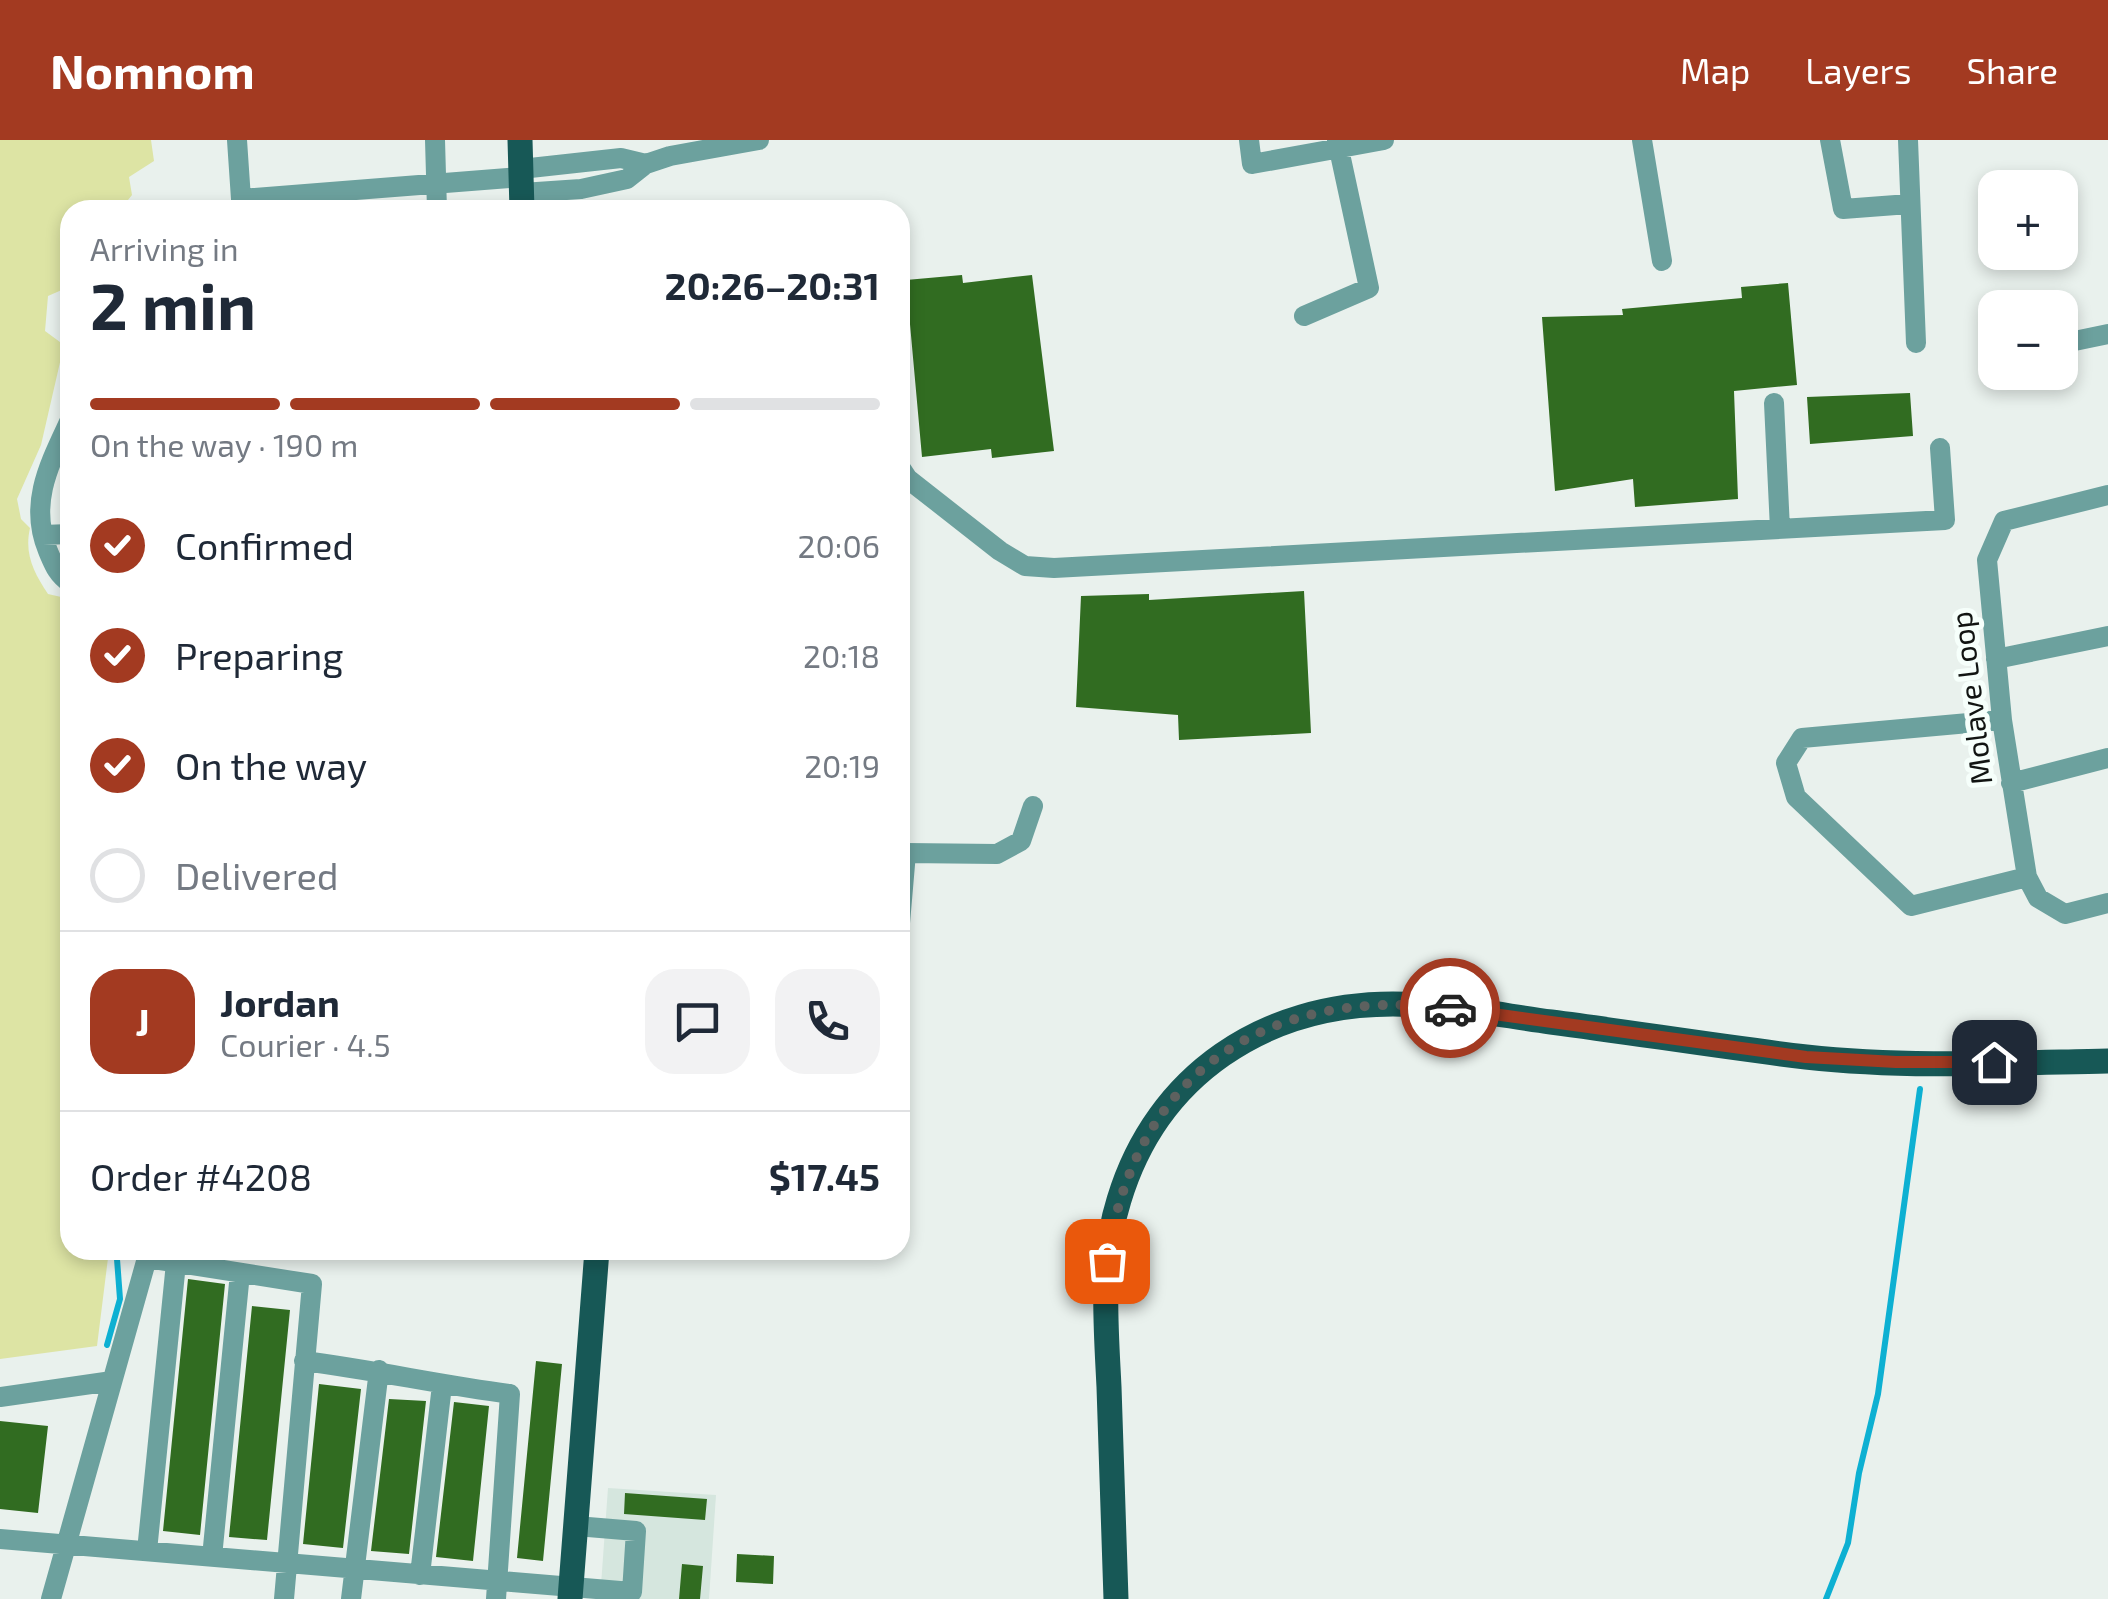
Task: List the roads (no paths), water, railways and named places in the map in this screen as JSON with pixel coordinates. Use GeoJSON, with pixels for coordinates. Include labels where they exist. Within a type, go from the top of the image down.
{"type":"FeatureCollection","features":[{"type":"Feature","properties":{"kind":"main road"},"geometry":{"type":"LineString","coordinates":[[520,140],[522,187]]}},
{"type":"Feature","properties":{"kind":"main road"},"geometry":{"type":"LineString","coordinates":[[1116,1599],[1105,1294],[1111,1230],[1119,1198],[1148,1133],[1199,1072],[1241,1042],[1286,1020],[1311,1013],[1394,1004],[1839,1060],[2108,1060]]}},
{"type":"Feature","properties":{"kind":"main road"},"geometry":{"type":"LineString","coordinates":[[570,1594],[596,1260]]}},
{"type":"Feature","properties":{"kind":"street"},"geometry":{"type":"LineString","coordinates":[[237,140],[241,200]]}},
{"type":"Feature","properties":{"kind":"street"},"geometry":{"type":"LineString","coordinates":[[435,140],[437,200]]}},
{"type":"Feature","properties":{"kind":"street"},"geometry":{"type":"LineString","coordinates":[[278,200],[436,183],[580,189],[627,178],[668,148],[759,140]]}},
{"type":"Feature","properties":{"kind":"street"},"geometry":{"type":"LineString","coordinates":[[1249,140],[1252,164],[1338,144],[1384,140]]}},
{"type":"Feature","properties":{"kind":"street"},"geometry":{"type":"LineString","coordinates":[[1642,140],[1662,261]]}},
{"type":"Feature","properties":{"kind":"street"},"geometry":{"type":"LineString","coordinates":[[1830,140],[1843,210],[1909,204]]}},
{"type":"Feature","properties":{"kind":"street"},"geometry":{"type":"LineString","coordinates":[[1908,140],[1916,342]]}},
{"type":"Feature","properties":{"kind":"street"},"geometry":{"type":"LineString","coordinates":[[1304,316],[1369,288],[1338,144]]}},
{"type":"Feature","properties":{"kind":"street"},"geometry":{"type":"LineString","coordinates":[[2078,340],[2108,334]]}},
{"type":"Feature","properties":{"kind":"street"},"geometry":{"type":"LineString","coordinates":[[1774,403],[1780,529]]}},
{"type":"Feature","properties":{"kind":"street"},"geometry":{"type":"LineString","coordinates":[[60,442],[46,472],[38,506],[43,535],[60,576]]}},
{"type":"Feature","properties":{"kind":"street"},"geometry":{"type":"LineString","coordinates":[[910,481],[1000,551],[1026,566],[1054,568],[1945,520],[1940,448]]}},
{"type":"Feature","properties":{"kind":"street"},"geometry":{"type":"LineString","coordinates":[[46,472],[60,471]]}},
{"type":"Feature","properties":{"kind":"street","name":"Molave Loop"},"geometry":{"type":"LineString","coordinates":[[2027,877],[2002,720],[1987,560],[2004,521],[2108,495]]}},
{"type":"Feature","properties":{"kind":"street"},"geometry":{"type":"LineString","coordinates":[[43,535],[60,534]]}},
{"type":"Feature","properties":{"kind":"street"},"geometry":{"type":"LineString","coordinates":[[1996,659],[2108,636]]}},
{"type":"Feature","properties":{"kind":"street"},"geometry":{"type":"LineString","coordinates":[[2002,720],[1802,738],[1786,763],[1796,797],[1911,906],[2027,877],[2038,898],[2065,914],[2108,903]]}},
{"type":"Feature","properties":{"kind":"street"},"geometry":{"type":"LineString","coordinates":[[2011,782],[2108,758]]}},
{"type":"Feature","properties":{"kind":"street"},"geometry":{"type":"LineString","coordinates":[[910,853],[997,854],[1021,841],[1033,806]]}},
{"type":"Feature","properties":{"kind":"street"},"geometry":{"type":"LineString","coordinates":[[50,1599],[146,1260]]}},
{"type":"Feature","properties":{"kind":"street"},"geometry":{"type":"LineString","coordinates":[[162,1260],[312,1284],[284,1599]]}},
{"type":"Feature","properties":{"kind":"street"},"geometry":{"type":"LineString","coordinates":[[146,1551],[176,1262]]}},
{"type":"Feature","properties":{"kind":"street"},"geometry":{"type":"LineString","coordinates":[[212,1557],[240,1273]]}},
{"type":"Feature","properties":{"kind":"street"},"geometry":{"type":"LineString","coordinates":[[304,1362],[379,1370],[442,1385],[510,1394],[496,1590]]}},
{"type":"Feature","properties":{"kind":"street"},"geometry":{"type":"LineString","coordinates":[[351,1599],[379,1370]]}},
{"type":"Feature","properties":{"kind":"street"},"geometry":{"type":"LineString","coordinates":[[0,1396],[112,1382]]}},
{"type":"Feature","properties":{"kind":"street"},"geometry":{"type":"LineString","coordinates":[[420,1574],[442,1385]]}},
{"type":"Feature","properties":{"kind":"street"},"geometry":{"type":"LineString","coordinates":[[0,1539],[420,1574],[496,1590],[632,1592],[636,1530],[576,1526]]}},
{"type":"Feature","properties":{"kind":"waterway"},"geometry":{"type":"LineString","coordinates":[[1826,1599],[1848,1543],[1859,1473],[1878,1394],[1920,1089]]}},
{"type":"Feature","properties":{"kind":"waterway"},"geometry":{"type":"LineString","coordinates":[[107,1345],[120,1299],[117,1260]]}}]}
